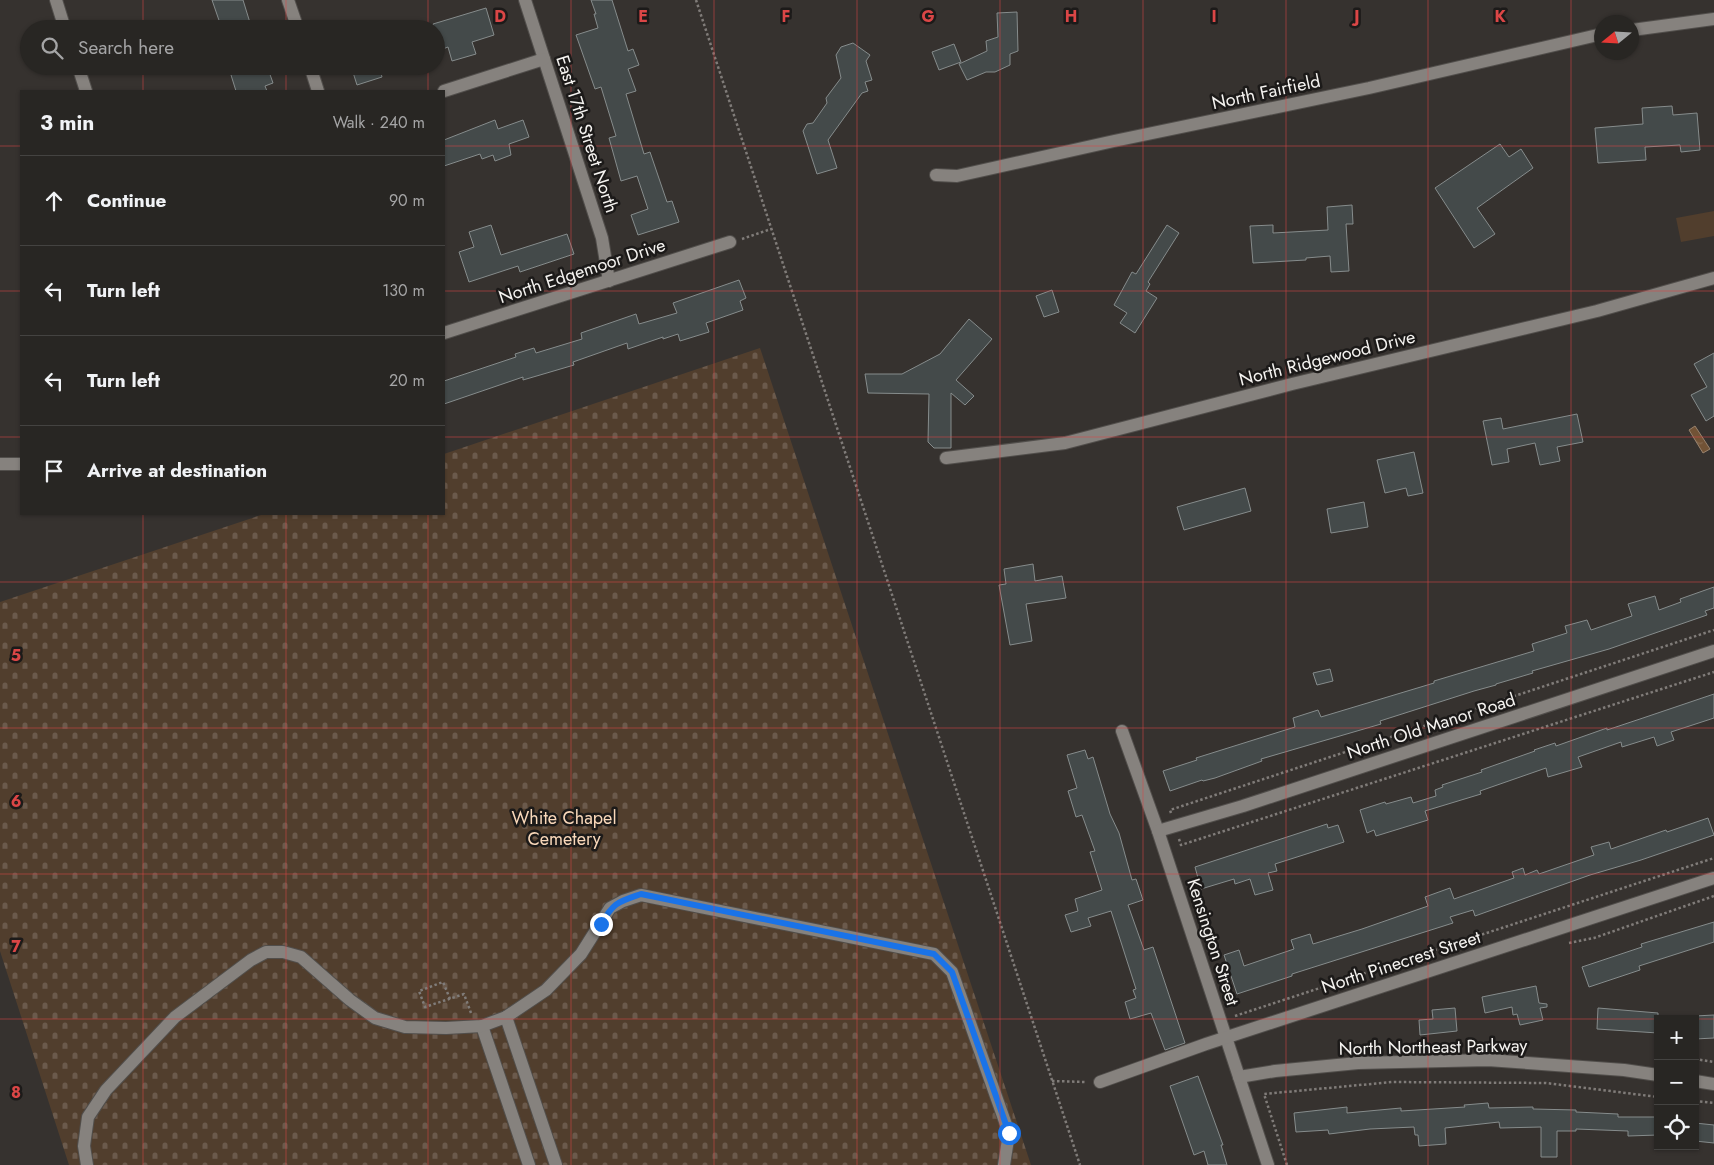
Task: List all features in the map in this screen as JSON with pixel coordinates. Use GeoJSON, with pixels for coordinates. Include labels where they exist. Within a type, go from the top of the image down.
{"type":"FeatureCollection","features":[{"type":"Feature","properties":{"kind":"street"},"geometry":{"type":"LineString","coordinates":[[56,0],[62,20]]}},
{"type":"Feature","properties":{"kind":"street"},"geometry":{"type":"LineString","coordinates":[[288,0],[295,20]]}},
{"type":"Feature","properties":{"kind":"street","name":"East 17th Street North"},"geometry":{"type":"LineString","coordinates":[[525,0],[602,238],[608,281]]}},
{"type":"Feature","properties":{"kind":"street"},"geometry":{"type":"LineString","coordinates":[[1639,29],[1714,19]]}},
{"type":"Feature","properties":{"kind":"street","name":"North Fairfield"},"geometry":{"type":"LineString","coordinates":[[936,175],[957,176],[1369,88],[1594,36]]}},
{"type":"Feature","properties":{"kind":"street"},"geometry":{"type":"LineString","coordinates":[[445,91],[544,59]]}},
{"type":"Feature","properties":{"kind":"street"},"geometry":{"type":"LineString","coordinates":[[81,75],[86,90]]}},
{"type":"Feature","properties":{"kind":"street"},"geometry":{"type":"LineString","coordinates":[[313,75],[318,90]]}},
{"type":"Feature","properties":{"kind":"street","name":"North Edgemoor Drive"},"geometry":{"type":"LineString","coordinates":[[445,334],[730,242]]}},
{"type":"Feature","properties":{"kind":"street","name":"North Ridgewood Drive"},"geometry":{"type":"LineString","coordinates":[[946,458],[1065,443],[1292,384],[1597,311],[1714,278]]}},
{"type":"Feature","properties":{"kind":"street"},"geometry":{"type":"LineString","coordinates":[[0,464],[20,464]]}},
{"type":"Feature","properties":{"kind":"street","name":"North Old Manor Road"},"geometry":{"type":"LineString","coordinates":[[1158,831],[1243,806],[1714,652]]}},
{"type":"Feature","properties":{"kind":"street","name":"Kensington Street"},"geometry":{"type":"LineString","coordinates":[[1122,732],[1158,831],[1268,1165]]}},
{"type":"Feature","properties":{"kind":"street","name":"North Pinecrest Street"},"geometry":{"type":"LineString","coordinates":[[1100,1082],[1226,1038],[1714,878]]}},
{"type":"Feature","properties":{"kind":"street"},"geometry":{"type":"LineString","coordinates":[[88,1165],[84,1146],[88,1117],[106,1090],[175,1017],[250,960],[266,952],[283,952],[300,957],[350,1000],[375,1018],[405,1027],[446,1028],[479,1026],[506,1017],[546,990],[581,954],[610,908],[641,894],[934,954],[952,972],[1009,1133],[1004,1165]]}},
{"type":"Feature","properties":{"kind":"street"},"geometry":{"type":"LineString","coordinates":[[506,1017],[556,1165]]}},
{"type":"Feature","properties":{"kind":"street"},"geometry":{"type":"LineString","coordinates":[[479,1026],[529,1165]]}},
{"type":"Feature","properties":{"kind":"street","name":"North Northeast Parkway"},"geometry":{"type":"LineString","coordinates":[[1239,1077],[1275,1071],[1358,1063],[1488,1060],[1624,1070],[1654,1074]]}},
{"type":"Feature","properties":{"kind":"street"},"geometry":{"type":"LineString","coordinates":[[1699,1082],[1714,1084]]}},
{"type":"Feature","properties":{"kind":"path"},"geometry":{"type":"LineString","coordinates":[[696,0],[1080,1165]]}},
{"type":"Feature","properties":{"kind":"path"},"geometry":{"type":"LineString","coordinates":[[730,242],[771,229]]}},
{"type":"Feature","properties":{"kind":"path"},"geometry":{"type":"LineString","coordinates":[[1235,1016],[1714,858]]}},
{"type":"Feature","properties":{"kind":"path"},"geometry":{"type":"LineString","coordinates":[[1569,943],[1594,938],[1714,896]]}},
{"type":"Feature","properties":{"kind":"path"},"geometry":{"type":"LineString","coordinates":[[450,999],[443,982],[418,991],[425,1008],[464,994],[479,1026]]}},
{"type":"Feature","properties":{"kind":"path"},"geometry":{"type":"LineString","coordinates":[[1699,1060],[1714,1062]]}},
{"type":"Feature","properties":{"kind":"path"},"geometry":{"type":"LineString","coordinates":[[1052,1081],[1100,1082]]}},
{"type":"Feature","properties":{"kind":"path"},"geometry":{"type":"LineString","coordinates":[[1287,1165],[1264,1094],[1392,1082],[1546,1083],[1654,1096]]}},
{"type":"Feature","properties":{"kind":"path"},"geometry":{"type":"LineString","coordinates":[[1699,1101],[1714,1103]]}},
{"type":"Feature","properties":{"kind":"green space"},"geometry":{"type":"Polygon","coordinates":[[[1714,211],[1714,236],[1681,242],[1676,218],[1714,211]]]}},
{"type":"Feature","properties":{"kind":"green space","name":"White Chapel Cemetery"},"geometry":{"type":"Polygon","coordinates":[[[760,348],[1031,1165],[69,1165],[0,951],[0,602],[261,515],[445,515],[445,454],[760,348]]]}},
{"type":"Feature","properties":{"kind":"water"},"geometry":{"type":"Polygon","coordinates":[[[1695,426],[1710,449],[1703,453],[1689,430],[1695,426]]]}},
{"type":"Feature","properties":{"kind":"building"},"geometry":{"type":"Polygon","coordinates":[[[212,0],[243,0],[249,20],[219,20],[212,0]]]}},
{"type":"Feature","properties":{"kind":"building"},"geometry":{"type":"Polygon","coordinates":[[[591,0],[612,0],[628,51],[633,49],[639,65],[628,69],[636,91],[626,94],[644,154],[650,152],[667,202],[672,201],[679,222],[638,235],[631,215],[648,209],[637,176],[621,181],[609,138],[616,136],[601,87],[595,89],[576,35],[598,28],[591,0]]]}},
{"type":"Feature","properties":{"kind":"building"},"geometry":{"type":"Polygon","coordinates":[[[486,8],[494,35],[472,42],[476,54],[452,61],[448,47],[445,48],[445,20],[486,8]]]}},
{"type":"Feature","properties":{"kind":"building"},"geometry":{"type":"Polygon","coordinates":[[[1017,12],[1018,51],[1010,54],[1010,65],[995,72],[986,72],[967,80],[959,64],[987,51],[986,41],[998,37],[997,13],[1017,12]]]}},
{"type":"Feature","properties":{"kind":"building"},"geometry":{"type":"Polygon","coordinates":[[[853,43],[870,55],[866,61],[872,80],[865,82],[868,91],[862,93],[828,140],[837,168],[817,174],[803,131],[807,124],[813,123],[827,103],[826,98],[841,78],[836,55],[841,47],[853,43]]]}},
{"type":"Feature","properties":{"kind":"building"},"geometry":{"type":"Polygon","coordinates":[[[954,44],[961,62],[939,70],[932,52],[954,44]]]}},
{"type":"Feature","properties":{"kind":"building"},"geometry":{"type":"Polygon","coordinates":[[[231,75],[270,75],[273,83],[265,86],[267,90],[236,90],[231,75]]]}},
{"type":"Feature","properties":{"kind":"building"},"geometry":{"type":"Polygon","coordinates":[[[354,75],[381,75],[382,77],[357,85],[354,75]]]}},
{"type":"Feature","properties":{"kind":"building"},"geometry":{"type":"Polygon","coordinates":[[[1672,106],[1673,115],[1697,113],[1700,150],[1681,152],[1680,145],[1645,147],[1646,160],[1598,163],[1595,128],[1643,124],[1642,108],[1672,106]]]}},
{"type":"Feature","properties":{"kind":"building"},"geometry":{"type":"Polygon","coordinates":[[[495,120],[498,129],[523,120],[529,137],[509,144],[511,155],[495,161],[493,155],[482,159],[480,154],[445,166],[445,140],[495,120]]]}},
{"type":"Feature","properties":{"kind":"building"},"geometry":{"type":"Polygon","coordinates":[[[1500,144],[1509,157],[1521,149],[1533,168],[1477,208],[1495,234],[1474,248],[1435,188],[1500,144]]]}},
{"type":"Feature","properties":{"kind":"building"},"geometry":{"type":"Polygon","coordinates":[[[1352,205],[1353,224],[1346,224],[1349,271],[1331,272],[1330,256],[1306,258],[1306,260],[1253,263],[1250,226],[1273,225],[1273,233],[1328,230],[1327,207],[1352,205]]]}},
{"type":"Feature","properties":{"kind":"building"},"geometry":{"type":"Polygon","coordinates":[[[491,225],[501,255],[567,234],[574,254],[520,272],[518,266],[469,282],[459,252],[474,247],[469,232],[491,225]]]}},
{"type":"Feature","properties":{"kind":"building"},"geometry":{"type":"Polygon","coordinates":[[[1167,225],[1179,233],[1148,282],[1150,284],[1146,291],[1157,298],[1135,333],[1120,323],[1127,313],[1114,305],[1132,272],[1136,274],[1167,225]]]}},
{"type":"Feature","properties":{"kind":"building"},"geometry":{"type":"Polygon","coordinates":[[[739,280],[746,298],[740,301],[743,310],[706,323],[709,332],[680,341],[678,334],[663,339],[663,337],[628,349],[627,343],[573,362],[574,365],[523,380],[523,377],[445,404],[445,381],[516,357],[515,354],[534,348],[536,353],[582,339],[581,333],[636,314],[639,324],[677,313],[673,303],[739,280]]]}},
{"type":"Feature","properties":{"kind":"building"},"geometry":{"type":"Polygon","coordinates":[[[1052,290],[1059,312],[1044,317],[1036,296],[1052,290]]]}},
{"type":"Feature","properties":{"kind":"building"},"geometry":{"type":"Polygon","coordinates":[[[969,319],[992,339],[956,380],[974,396],[965,405],[951,393],[951,448],[934,448],[928,442],[929,394],[868,393],[865,374],[902,374],[940,354],[969,319]]]}},
{"type":"Feature","properties":{"kind":"building"},"geometry":{"type":"Polygon","coordinates":[[[1714,353],[1714,416],[1706,421],[1691,395],[1707,387],[1694,364],[1714,353]]]}},
{"type":"Feature","properties":{"kind":"building"},"geometry":{"type":"Polygon","coordinates":[[[1577,414],[1583,442],[1557,447],[1560,461],[1540,465],[1535,443],[1507,449],[1509,462],[1492,465],[1483,421],[1501,418],[1503,429],[1577,414]]]}},
{"type":"Feature","properties":{"kind":"building"},"geometry":{"type":"Polygon","coordinates":[[[1414,452],[1423,493],[1408,496],[1406,488],[1385,493],[1377,460],[1414,452]]]}},
{"type":"Feature","properties":{"kind":"building"},"geometry":{"type":"Polygon","coordinates":[[[1245,488],[1251,511],[1184,530],[1177,507],[1245,488]]]}},
{"type":"Feature","properties":{"kind":"building"},"geometry":{"type":"Polygon","coordinates":[[[1364,502],[1368,527],[1331,533],[1327,509],[1364,502]]]}},
{"type":"Feature","properties":{"kind":"building"},"geometry":{"type":"Polygon","coordinates":[[[1033,564],[1035,581],[1062,576],[1066,598],[1026,604],[1032,641],[1010,645],[999,585],[1006,584],[1004,569],[1033,564]]]}},
{"type":"Feature","properties":{"kind":"building"},"geometry":{"type":"Polygon","coordinates":[[[1714,587],[1714,608],[1705,611],[1707,615],[1609,649],[1532,671],[1533,673],[1380,721],[1381,724],[1261,759],[1262,761],[1215,778],[1202,780],[1170,791],[1163,771],[1197,760],[1196,758],[1295,727],[1293,718],[1318,710],[1321,717],[1534,651],[1532,644],[1567,633],[1565,626],[1587,620],[1591,630],[1632,616],[1628,604],[1655,596],[1659,610],[1681,602],[1680,599],[1714,587]]]}},
{"type":"Feature","properties":{"kind":"building"},"geometry":{"type":"Polygon","coordinates":[[[1330,669],[1333,681],[1317,685],[1313,673],[1330,669]]]}},
{"type":"Feature","properties":{"kind":"building"},"geometry":{"type":"Polygon","coordinates":[[[1714,694],[1714,718],[1671,732],[1674,740],[1657,746],[1654,737],[1622,747],[1621,742],[1578,757],[1582,767],[1548,777],[1546,768],[1480,791],[1481,794],[1425,811],[1428,820],[1376,836],[1374,830],[1367,833],[1360,810],[1385,802],[1386,804],[1411,797],[1413,803],[1436,796],[1435,790],[1443,787],[1442,785],[1482,772],[1481,770],[1534,750],[1555,743],[1556,746],[1714,694]]]}},
{"type":"Feature","properties":{"kind":"building"},"geometry":{"type":"Polygon","coordinates":[[[1085,750],[1088,759],[1093,757],[1110,814],[1119,833],[1132,880],[1136,879],[1143,900],[1128,905],[1144,950],[1153,947],[1185,1043],[1165,1050],[1151,1013],[1130,1019],[1125,1002],[1136,998],[1133,990],[1136,989],[1111,911],[1088,918],[1091,926],[1071,932],[1065,915],[1078,911],[1075,899],[1102,890],[1090,852],[1095,851],[1082,815],[1076,817],[1068,791],[1077,788],[1067,755],[1085,750]]]}},
{"type":"Feature","properties":{"kind":"building"},"geometry":{"type":"Polygon","coordinates":[[[1708,818],[1714,835],[1590,875],[1475,916],[1473,910],[1450,917],[1453,923],[1292,974],[1292,976],[1237,994],[1224,955],[1239,950],[1244,966],[1294,949],[1291,940],[1310,934],[1313,944],[1428,906],[1425,897],[1450,888],[1454,899],[1514,878],[1512,872],[1523,868],[1525,875],[1537,870],[1539,874],[1594,855],[1591,847],[1609,842],[1611,849],[1708,818]]]}},
{"type":"Feature","properties":{"kind":"building"},"geometry":{"type":"Polygon","coordinates":[[[1327,824],[1328,828],[1338,825],[1344,842],[1275,864],[1277,871],[1268,873],[1273,890],[1255,895],[1250,879],[1235,884],[1234,879],[1201,889],[1195,867],[1327,824]]]}},
{"type":"Feature","properties":{"kind":"building"},"geometry":{"type":"Polygon","coordinates":[[[1714,922],[1714,942],[1639,966],[1640,970],[1589,987],[1582,967],[1642,947],[1641,944],[1714,922]]]}},
{"type":"Feature","properties":{"kind":"building"},"geometry":{"type":"Polygon","coordinates":[[[1536,986],[1539,1003],[1547,1004],[1547,1007],[1540,1008],[1543,1020],[1520,1025],[1517,1014],[1513,1015],[1512,1007],[1485,1013],[1482,997],[1536,986]]]}},
{"type":"Feature","properties":{"kind":"building"},"geometry":{"type":"Polygon","coordinates":[[[1455,1008],[1457,1031],[1420,1035],[1419,1020],[1433,1019],[1432,1010],[1455,1008]]]}},
{"type":"Feature","properties":{"kind":"building"},"geometry":{"type":"Polygon","coordinates":[[[1598,1008],[1658,1013],[1658,1015],[1654,1015],[1654,1033],[1597,1029],[1598,1008]]]}},
{"type":"Feature","properties":{"kind":"building"},"geometry":{"type":"Polygon","coordinates":[[[1714,1015],[1714,1038],[1699,1039],[1699,1016],[1714,1015]]]}},
{"type":"Feature","properties":{"kind":"building"},"geometry":{"type":"Polygon","coordinates":[[[1198,1076],[1223,1145],[1221,1145],[1227,1165],[1208,1165],[1204,1151],[1194,1155],[1170,1086],[1198,1076]]]}},
{"type":"Feature","properties":{"kind":"building"},"geometry":{"type":"Polygon","coordinates":[[[1488,1103],[1489,1108],[1533,1107],[1533,1109],[1576,1110],[1576,1112],[1618,1114],[1618,1117],[1654,1117],[1654,1135],[1628,1136],[1628,1131],[1576,1129],[1576,1131],[1557,1131],[1557,1157],[1541,1157],[1541,1127],[1500,1128],[1499,1122],[1445,1128],[1446,1144],[1419,1146],[1418,1135],[1415,1135],[1414,1127],[1370,1129],[1329,1134],[1328,1130],[1296,1132],[1294,1113],[1347,1107],[1347,1113],[1401,1108],[1401,1111],[1465,1107],[1464,1105],[1488,1103]]]}},
{"type":"Feature","properties":{"kind":"building"},"geometry":{"type":"Polygon","coordinates":[[[1699,1123],[1714,1125],[1714,1143],[1699,1141],[1699,1123]]]}},
{"type":"Feature","properties":{"kind":"route"},"geometry":{"type":"LineString","coordinates":[[601,924],[610,908],[641,894],[934,954],[952,972],[1009,1133]]}}]}
